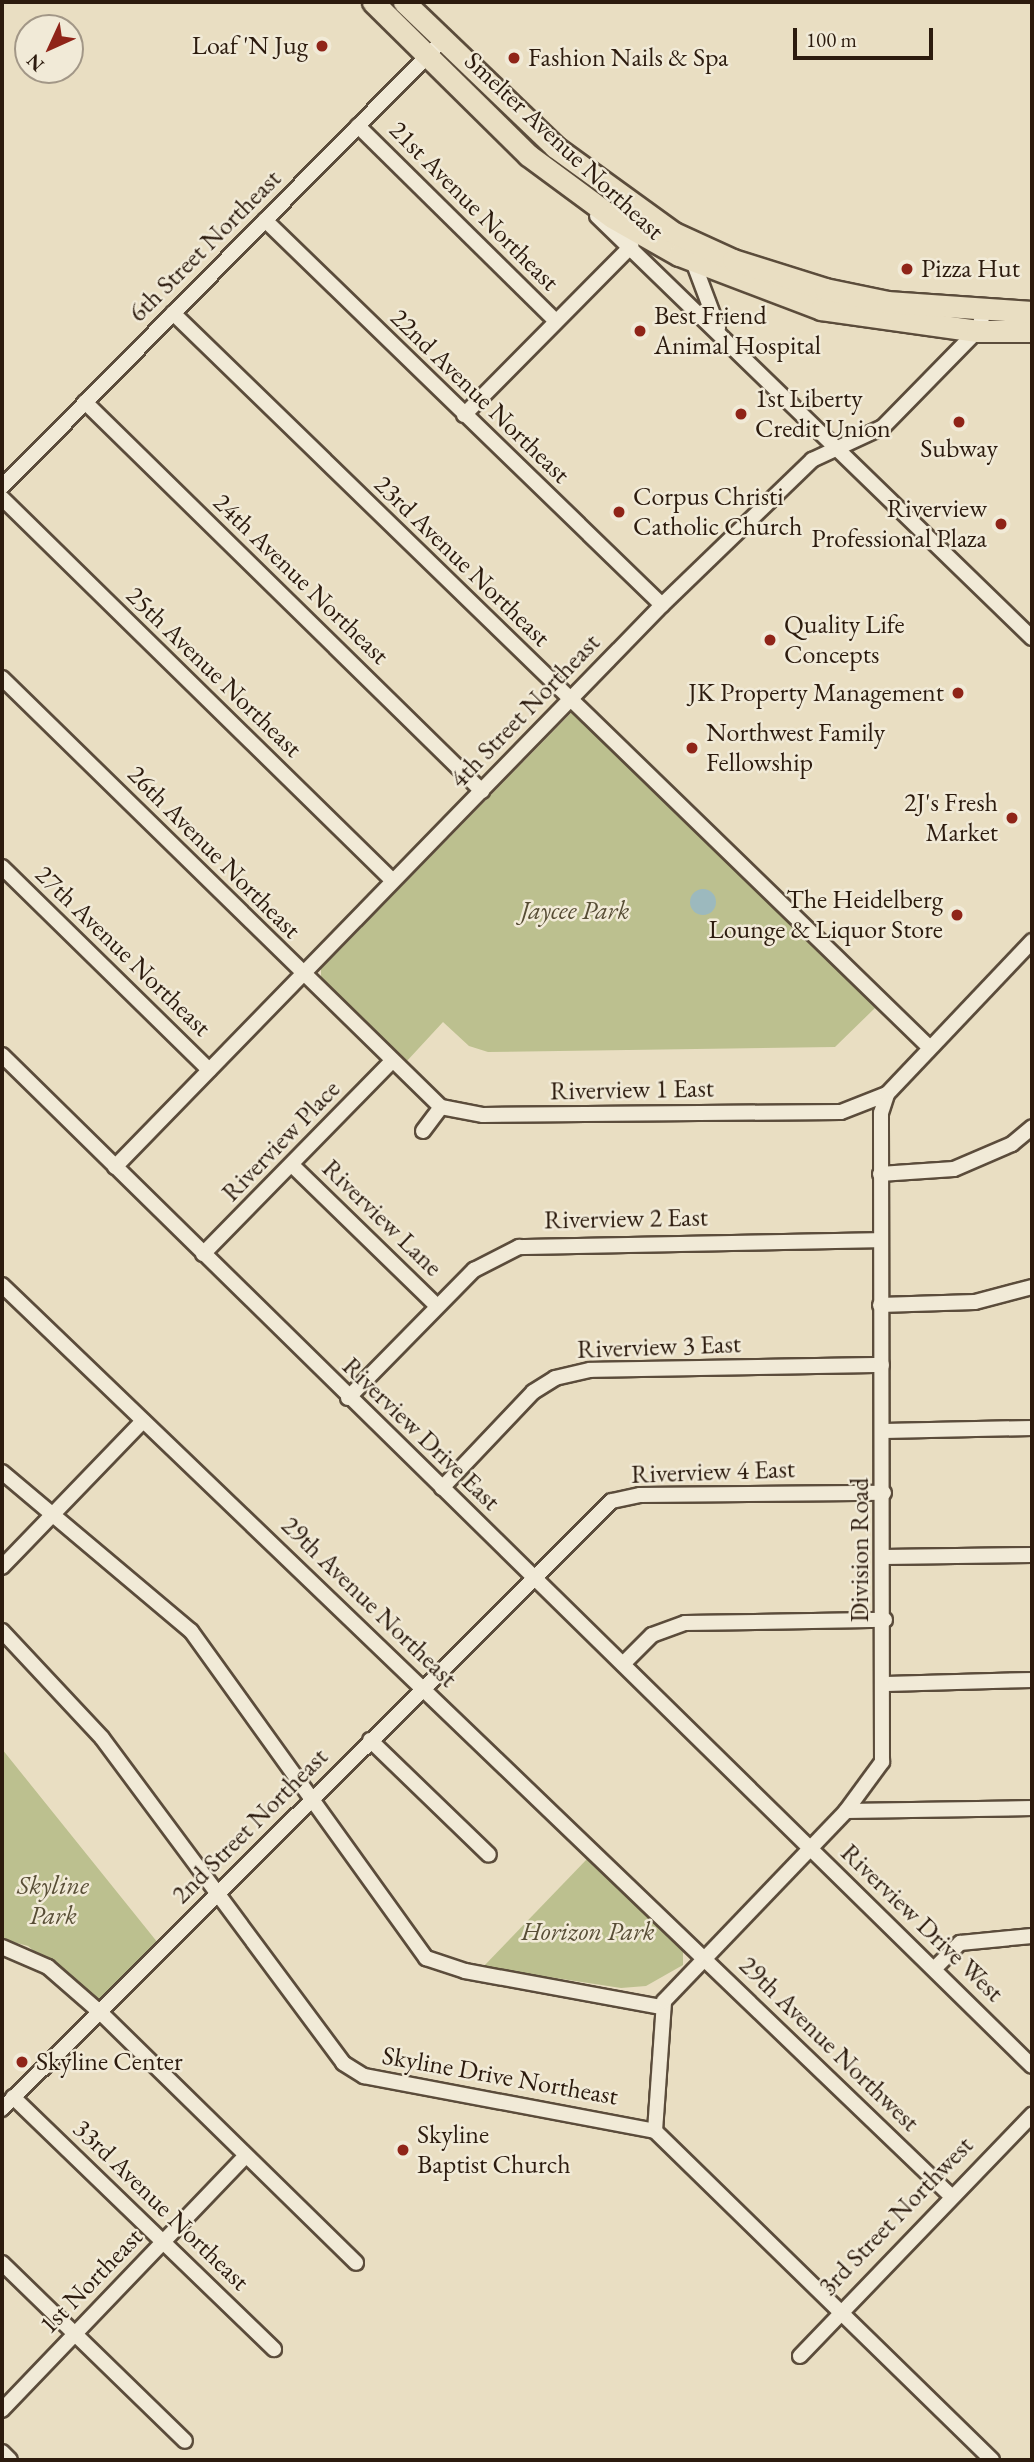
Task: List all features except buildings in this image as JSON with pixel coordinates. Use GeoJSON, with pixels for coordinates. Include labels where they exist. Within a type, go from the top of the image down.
{"type":"FeatureCollection","features":[{"type":"Feature","properties":{"kind":"highway","name":"Smelter Avenue Northeast"},"geometry":{"type":"LineString","coordinates":[[404,2],[555,147],[674,233]]}},
{"type":"Feature","properties":{"kind":"highway","name":"Smelter Avenue Northeast"},"geometry":{"type":"LineString","coordinates":[[377,3],[528,155]]}},
{"type":"Feature","properties":{"kind":"highway"},"geometry":{"type":"LineString","coordinates":[[528,155],[634,231],[697,264],[821,309],[980,322],[1032,312]]}},
{"type":"Feature","properties":{"kind":"highway"},"geometry":{"type":"LineString","coordinates":[[674,233],[825,289],[1032,331]]}},
{"type":"Feature","properties":{"kind":"street","name":"6th Street Northeast"},"geometry":{"type":"LineString","coordinates":[[2,487],[443,40]]}},
{"type":"Feature","properties":{"kind":"street","name":"21st Avenue Northeast"},"geometry":{"type":"LineString","coordinates":[[358,126],[556,321]]}},
{"type":"Feature","properties":{"kind":"street","name":"Smelter Avenue Northeast"},"geometry":{"type":"LineString","coordinates":[[528,155],[719,328],[1032,638]]}},
{"type":"Feature","properties":{"kind":"street","name":"22nd Avenue Northeast"},"geometry":{"type":"LineString","coordinates":[[265,220],[662,605]]}},
{"type":"Feature","properties":{"kind":"street","name":"Smelter Avenue Northeast"},"geometry":{"type":"LineString","coordinates":[[674,233],[697,264],[701,291],[719,328]]}},
{"type":"Feature","properties":{"kind":"street"},"geometry":{"type":"LineString","coordinates":[[464,415],[631,246]]}},
{"type":"Feature","properties":{"kind":"street","name":"23rd Avenue Northeast"},"geometry":{"type":"LineString","coordinates":[[173,313],[929,1047]]}},
{"type":"Feature","properties":{"kind":"street","name":"4th Street Northeast"},"geometry":{"type":"LineString","coordinates":[[115,1167],[662,605],[802,469],[845,450],[883,427],[980,322]]}},
{"type":"Feature","properties":{"kind":"street","name":"24th Avenue Northeast"},"geometry":{"type":"LineString","coordinates":[[85,402],[482,791]]}},
{"type":"Feature","properties":{"kind":"street","name":"25th Avenue Northeast"},"geometry":{"type":"LineString","coordinates":[[2,498],[393,881]]}},
{"type":"Feature","properties":{"kind":"street","name":"26th Avenue Northeast"},"geometry":{"type":"LineString","coordinates":[[2,678],[392,1062]]}},
{"type":"Feature","properties":{"kind":"street","name":"27th Avenue Northeast"},"geometry":{"type":"LineString","coordinates":[[2,867],[209,1070]]}},
{"type":"Feature","properties":{"kind":"street"},"geometry":{"type":"LineString","coordinates":[[887,1094],[1032,941]]}},
{"type":"Feature","properties":{"kind":"street","name":"Riverview Drive East"},"geometry":{"type":"LineString","coordinates":[[2,1055],[348,1398],[808,1845]]}},
{"type":"Feature","properties":{"kind":"street"},"geometry":{"type":"LineString","coordinates":[[392,1062],[440,1107],[422,1131]]}},
{"type":"Feature","properties":{"kind":"street","name":"Riverview Place"},"geometry":{"type":"LineString","coordinates":[[204,1254],[392,1062]]}},
{"type":"Feature","properties":{"kind":"street","name":"Riverview 1 East"},"geometry":{"type":"LineString","coordinates":[[440,1107],[483,1115],[841,1112],[887,1094]]}},
{"type":"Feature","properties":{"kind":"street","name":"Division Road"},"geometry":{"type":"LineString","coordinates":[[662,2007],[701,1955],[808,1845],[846,1811],[882,1762],[886,1684],[880,1174],[887,1094]]}},
{"type":"Feature","properties":{"kind":"street"},"geometry":{"type":"LineString","coordinates":[[880,1174],[954,1169],[1012,1144],[1032,1127]]}},
{"type":"Feature","properties":{"kind":"street","name":"Riverview Lane"},"geometry":{"type":"LineString","coordinates":[[293,1166],[438,1306]]}},
{"type":"Feature","properties":{"kind":"street","name":"Riverview 2 East"},"geometry":{"type":"LineString","coordinates":[[348,1398],[438,1306],[500,1253],[551,1242],[880,1240]]}},
{"type":"Feature","properties":{"kind":"street","name":"29th Avenue Northeast"},"geometry":{"type":"LineString","coordinates":[[2,1285],[701,1955]]}},
{"type":"Feature","properties":{"kind":"street"},"geometry":{"type":"LineString","coordinates":[[880,1305],[975,1302],[1032,1287]]}},
{"type":"Feature","properties":{"kind":"street","name":"Riverview 3 East"},"geometry":{"type":"LineString","coordinates":[[442,1488],[533,1392],[555,1378],[590,1370],[882,1365]]}},
{"type":"Feature","properties":{"kind":"street"},"geometry":{"type":"LineString","coordinates":[[2,1567],[143,1421]]}},
{"type":"Feature","properties":{"kind":"street"},"geometry":{"type":"LineString","coordinates":[[884,1431],[1032,1428]]}},
{"type":"Feature","properties":{"kind":"street"},"geometry":{"type":"LineString","coordinates":[[2,1472],[54,1513],[191,1631],[309,1802],[426,1958],[464,1971],[662,2007],[655,2131],[845,2310],[992,2460]]}},
{"type":"Feature","properties":{"kind":"street","name":"Riverview 4 East"},"geometry":{"type":"LineString","coordinates":[[532,1576],[612,1502],[640,1495],[884,1493]]}},
{"type":"Feature","properties":{"kind":"street"},"geometry":{"type":"LineString","coordinates":[[884,1557],[1032,1555]]}},
{"type":"Feature","properties":{"kind":"street","name":"2nd Street Northeast"},"geometry":{"type":"LineString","coordinates":[[2,2109],[101,2013],[532,1576]]}},
{"type":"Feature","properties":{"kind":"street"},"geometry":{"type":"LineString","coordinates":[[623,1664],[652,1635],[685,1623],[885,1620]]}},
{"type":"Feature","properties":{"kind":"street","name":"Skyline Drive Northeast"},"geometry":{"type":"LineString","coordinates":[[2,1631],[102,1738],[343,2063],[364,2076],[655,2131]]}},
{"type":"Feature","properties":{"kind":"street"},"geometry":{"type":"LineString","coordinates":[[886,1684],[1032,1680]]}},
{"type":"Feature","properties":{"kind":"street"},"geometry":{"type":"LineString","coordinates":[[370,1740],[489,1855]]}},
{"type":"Feature","properties":{"kind":"street"},"geometry":{"type":"LineString","coordinates":[[846,1811],[1032,1808]]}},
{"type":"Feature","properties":{"kind":"street","name":"Riverview Drive West"},"geometry":{"type":"LineString","coordinates":[[808,1845],[1032,2066]]}},
{"type":"Feature","properties":{"kind":"street"},"geometry":{"type":"LineString","coordinates":[[934,1969],[960,1943],[1032,1936]]}},
{"type":"Feature","properties":{"kind":"street"},"geometry":{"type":"LineString","coordinates":[[2,1947],[48,1967],[101,2013],[356,2263]]}},
{"type":"Feature","properties":{"kind":"street","name":"29th Avenue Northwest"},"geometry":{"type":"LineString","coordinates":[[701,1955],[952,2197]]}},
{"type":"Feature","properties":{"kind":"street","name":"33rd Avenue Northeast"},"geometry":{"type":"LineString","coordinates":[[13,2098],[275,2349]]}},
{"type":"Feature","properties":{"kind":"street","name":"3rd Street Northwest"},"geometry":{"type":"LineString","coordinates":[[800,2356],[1032,2115]]}},
{"type":"Feature","properties":{"kind":"street","name":"1st Northeast"},"geometry":{"type":"LineString","coordinates":[[2,2410],[246,2156]]}},
{"type":"Feature","properties":{"kind":"street"},"geometry":{"type":"LineString","coordinates":[[2,2263],[185,2441]]}},
{"type":"Feature","properties":{"kind":"street"},"geometry":{"type":"LineString","coordinates":[[2,2452],[10,2460]]}},
{"type":"Feature","properties":{"kind":"green space","name":"Jaycee Park"},"geometry":{"type":"Polygon","coordinates":[[[572,712],[876,1007],[835,1047],[488,1052],[469,1046],[443,1022],[406,1062],[321,979],[321,969],[572,712]]]}},
{"type":"Feature","properties":{"kind":"green space","name":"Skyline Park"},"geometry":{"type":"Polygon","coordinates":[[[2,1749],[158,1943],[102,2000],[92,2000],[28,1946],[2,1939],[2,1749]]]}},
{"type":"Feature","properties":{"kind":"green space","name":"Horizon Park"},"geometry":{"type":"Polygon","coordinates":[[[588,1858],[683,1950],[683,1965],[646,1986],[621,1988],[483,1967],[588,1858]]]}},
{"type":"Feature","properties":{"kind":"water"},"geometry":{"type":"Polygon","coordinates":[[[703,889],[712,893],[716,902],[712,911],[703,915],[694,911],[690,902],[694,893],[703,889]]]}},
{"type":"Feature","properties":{"kind":"place","name":"Loaf 'N Jug"},"geometry":{"type":"Point","coordinates":[322,46]}},
{"type":"Feature","properties":{"kind":"place","name":"Fashion Nails & Spa"},"geometry":{"type":"Point","coordinates":[514,58]}},
{"type":"Feature","properties":{"kind":"place","name":"Pizza Hut"},"geometry":{"type":"Point","coordinates":[907,269]}},
{"type":"Feature","properties":{"kind":"place","name":"Best Friend Animal Hospital"},"geometry":{"type":"Point","coordinates":[640,331]}},
{"type":"Feature","properties":{"kind":"place","name":"1st Liberty Credit Union"},"geometry":{"type":"Point","coordinates":[741,414]}},
{"type":"Feature","properties":{"kind":"place","name":"Subway"},"geometry":{"type":"Point","coordinates":[959,422]}},
{"type":"Feature","properties":{"kind":"place","name":"Corpus Christi Catholic Church"},"geometry":{"type":"Point","coordinates":[619,512]}},
{"type":"Feature","properties":{"kind":"place","name":"Riverview Professional Plaza"},"geometry":{"type":"Point","coordinates":[1001,524]}},
{"type":"Feature","properties":{"kind":"place","name":"Quality Life Concepts"},"geometry":{"type":"Point","coordinates":[770,640]}},
{"type":"Feature","properties":{"kind":"place","name":"JK Property Management"},"geometry":{"type":"Point","coordinates":[958,693]}},
{"type":"Feature","properties":{"kind":"place","name":"Northwest Family Fellowship"},"geometry":{"type":"Point","coordinates":[692,748]}},
{"type":"Feature","properties":{"kind":"place","name":"2J's Fresh Market"},"geometry":{"type":"Point","coordinates":[1012,818]}},
{"type":"Feature","properties":{"kind":"place","name":"The Heidelberg Lounge & Liquor Store"},"geometry":{"type":"Point","coordinates":[957,915]}},
{"type":"Feature","properties":{"kind":"place","name":"Skyline Center"},"geometry":{"type":"Point","coordinates":[22,2062]}},
{"type":"Feature","properties":{"kind":"place","name":"Skyline Baptist Church"},"geometry":{"type":"Point","coordinates":[403,2150]}}]}
